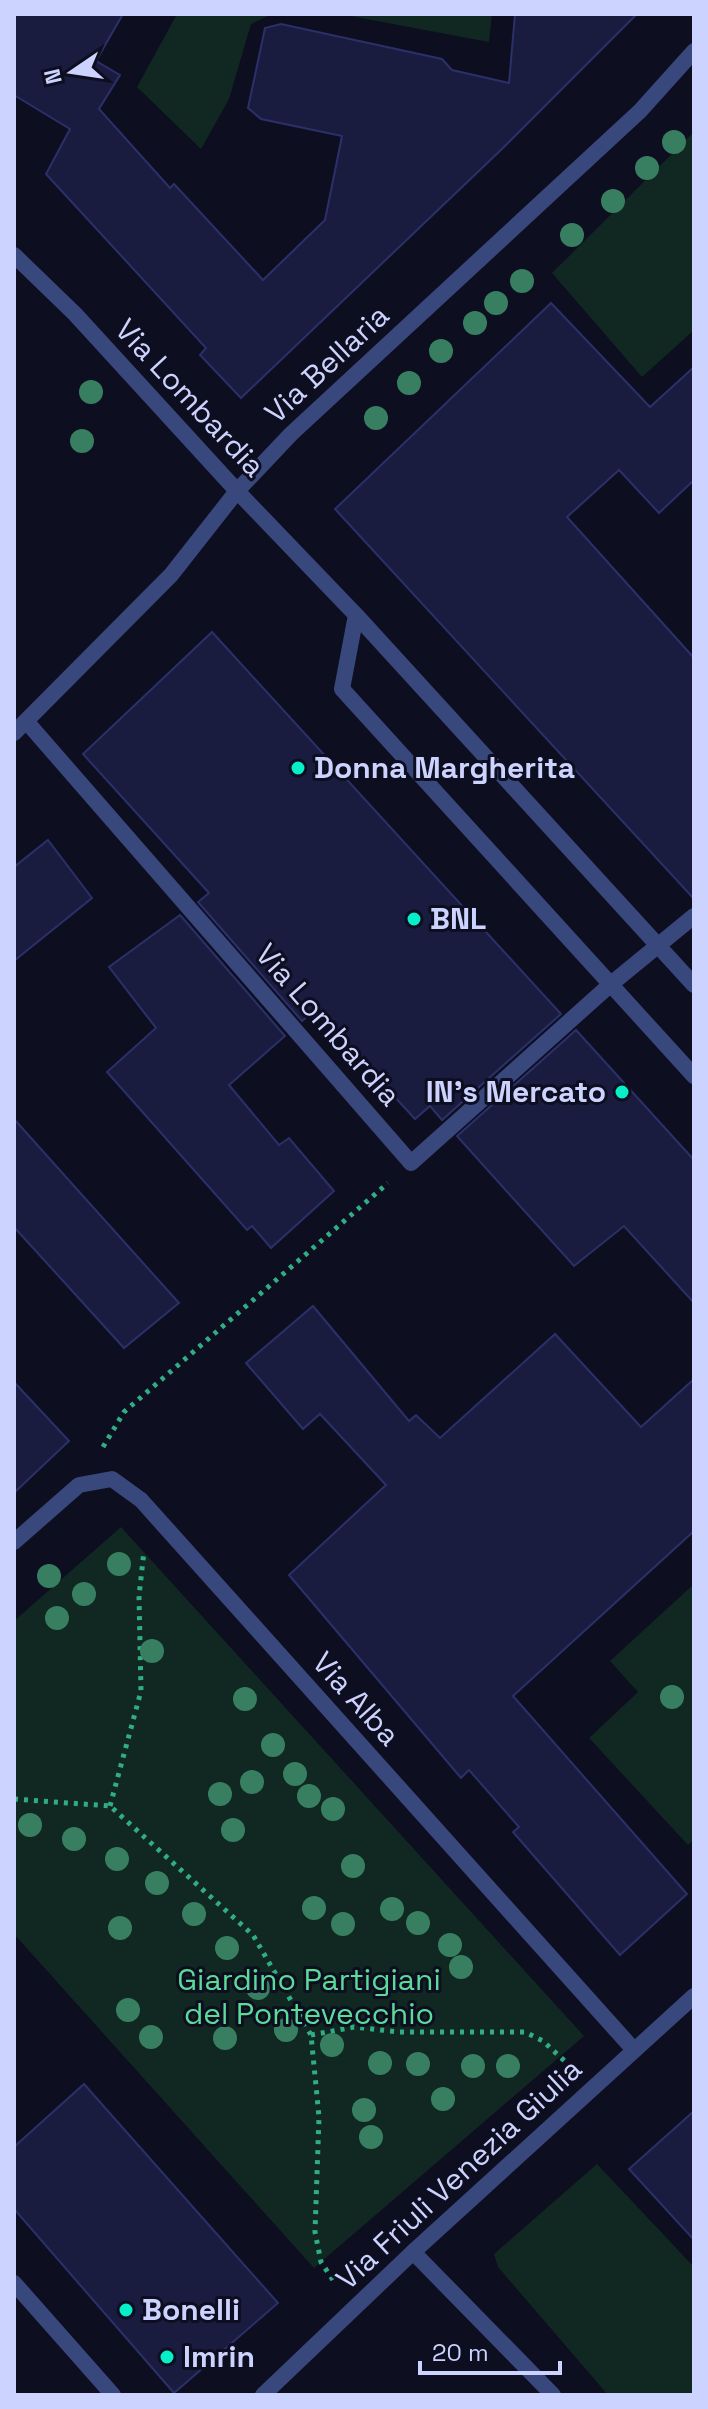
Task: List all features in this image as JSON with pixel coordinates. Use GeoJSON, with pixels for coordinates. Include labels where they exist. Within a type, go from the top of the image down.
{"type":"FeatureCollection","features":[{"type":"Feature","properties":{"kind":"street","name":"Via Bellaria"},"geometry":{"type":"LineString","coordinates":[[20,727],[171,575],[237,491],[291,434],[640,111],[694,51]]}},
{"type":"Feature","properties":{"kind":"street","name":"Via Lombardia"},"geometry":{"type":"LineString","coordinates":[[14,255],[75,314],[356,615],[694,985]]}},
{"type":"Feature","properties":{"kind":"street"},"geometry":{"type":"LineString","coordinates":[[356,615],[342,689],[694,1076]]}},
{"type":"Feature","properties":{"kind":"street","name":"Via Lombardia"},"geometry":{"type":"LineString","coordinates":[[20,727],[411,1163]]}},
{"type":"Feature","properties":{"kind":"street"},"geometry":{"type":"LineString","coordinates":[[411,1163],[611,984],[694,916]]}},
{"type":"Feature","properties":{"kind":"street","name":"Via Alba"},"geometry":{"type":"LineString","coordinates":[[79,1485],[112,1479],[141,1500],[634,2050]]}},
{"type":"Feature","properties":{"kind":"street"},"geometry":{"type":"LineString","coordinates":[[14,1542],[79,1485]]}},
{"type":"Feature","properties":{"kind":"street","name":"Via Friuli Venezia Giulia"},"geometry":{"type":"LineString","coordinates":[[263,2395],[413,2252],[694,1996]]}},
{"type":"Feature","properties":{"kind":"street"},"geometry":{"type":"LineString","coordinates":[[413,2252],[553,2395]]}},
{"type":"Feature","properties":{"kind":"street"},"geometry":{"type":"LineString","coordinates":[[14,2283],[113,2395]]}},
{"type":"Feature","properties":{"kind":"path"},"geometry":{"type":"LineString","coordinates":[[79,1485],[124,1412],[411,1163]]}},
{"type":"Feature","properties":{"kind":"path"},"geometry":{"type":"LineString","coordinates":[[110,1806],[141,1691],[139,1596],[144,1550],[136,1543]]}},
{"type":"Feature","properties":{"kind":"path"},"geometry":{"type":"LineString","coordinates":[[14,1799],[110,1806],[253,1935],[311,2035],[319,2117],[315,2232],[321,2262],[354,2310]]}},
{"type":"Feature","properties":{"kind":"path"},"geometry":{"type":"LineString","coordinates":[[311,2035],[354,2027],[399,2032],[525,2032],[561,2055],[590,2091]]}},
{"type":"Feature","properties":{"kind":"green space"},"geometry":{"type":"Polygon","coordinates":[[[177,14],[272,14],[251,24],[229,99],[201,149],[137,87],[177,14]]]}},
{"type":"Feature","properties":{"kind":"green space"},"geometry":{"type":"Polygon","coordinates":[[[340,14],[492,14],[489,42],[340,14]]]}},
{"type":"Feature","properties":{"kind":"green space"},"geometry":{"type":"Polygon","coordinates":[[[694,132],[694,330],[642,377],[552,273],[694,132]]]}},
{"type":"Feature","properties":{"kind":"green space","name":"Giardino Partigiani del Pontevecchio"},"geometry":{"type":"Polygon","coordinates":[[[121,1527],[584,2036],[314,2268],[14,1934],[14,1621],[121,1527]]]}},
{"type":"Feature","properties":{"kind":"green space"},"geometry":{"type":"Polygon","coordinates":[[[694,1584],[694,1839],[688,1845],[589,1738],[638,1692],[610,1661],[694,1584]]]}},
{"type":"Feature","properties":{"kind":"green space"},"geometry":{"type":"Polygon","coordinates":[[[597,2164],[694,2267],[694,2395],[608,2395],[498,2267],[494,2254],[597,2164]]]}},
{"type":"Feature","properties":{"kind":"building"},"geometry":{"type":"Polygon","coordinates":[[[14,14],[123,14],[96,61],[120,75],[99,109],[170,188],[174,184],[263,280],[325,220],[342,136],[261,119],[248,108],[265,28],[281,24],[442,59],[452,70],[509,83],[515,14],[637,14],[504,147],[241,398],[200,355],[206,348],[46,174],[70,129],[14,95],[14,14]]]}},
{"type":"Feature","properties":{"kind":"building"},"geometry":{"type":"Polygon","coordinates":[[[551,303],[650,407],[694,367],[694,480],[659,513],[619,470],[567,517],[694,658],[694,899],[335,509],[551,303]]]}},
{"type":"Feature","properties":{"kind":"building"},"geometry":{"type":"Polygon","coordinates":[[[212,632],[561,1014],[442,1120],[430,1106],[415,1119],[315,1010],[302,1021],[198,902],[209,893],[83,754],[212,632]]]}},
{"type":"Feature","properties":{"kind":"building"},"geometry":{"type":"Polygon","coordinates":[[[48,840],[92,898],[14,961],[14,867],[48,840]]]}},
{"type":"Feature","properties":{"kind":"building"},"geometry":{"type":"Polygon","coordinates":[[[180,915],[285,1036],[229,1085],[279,1145],[289,1138],[334,1191],[271,1248],[252,1226],[247,1230],[107,1072],[156,1028],[109,967],[180,915]]]}},
{"type":"Feature","properties":{"kind":"building"},"geometry":{"type":"Polygon","coordinates":[[[576,1030],[694,1160],[694,1303],[624,1226],[574,1266],[457,1136],[576,1030]]]}},
{"type":"Feature","properties":{"kind":"building"},"geometry":{"type":"Polygon","coordinates":[[[14,1119],[179,1303],[124,1348],[14,1227],[14,1119]]]}},
{"type":"Feature","properties":{"kind":"building"},"geometry":{"type":"Polygon","coordinates":[[[313,1306],[409,1421],[416,1415],[440,1438],[555,1334],[641,1427],[694,1379],[694,1531],[513,1696],[687,1894],[620,1955],[513,1832],[519,1827],[469,1770],[461,1778],[289,1575],[386,1485],[320,1414],[303,1429],[246,1363],[313,1306]]]}},
{"type":"Feature","properties":{"kind":"building"},"geometry":{"type":"Polygon","coordinates":[[[14,1382],[69,1441],[14,1493],[14,1382]]]}},
{"type":"Feature","properties":{"kind":"building"},"geometry":{"type":"Polygon","coordinates":[[[84,2084],[278,2303],[174,2393],[14,2209],[14,2147],[84,2084]]]}},
{"type":"Feature","properties":{"kind":"building"},"geometry":{"type":"Polygon","coordinates":[[[694,2111],[694,2240],[629,2169],[694,2111]]]}},
{"type":"Feature","properties":{"kind":"place","name":"Donna Margherita"},"geometry":{"type":"Point","coordinates":[298,768]}},
{"type":"Feature","properties":{"kind":"place","name":"BNL"},"geometry":{"type":"Point","coordinates":[414,919]}},
{"type":"Feature","properties":{"kind":"place","name":"IN's Mercato"},"geometry":{"type":"Point","coordinates":[622,1092]}},
{"type":"Feature","properties":{"kind":"place","name":"Bonelli"},"geometry":{"type":"Point","coordinates":[126,2310]}},
{"type":"Feature","properties":{"kind":"place","name":"Imrin"},"geometry":{"type":"Point","coordinates":[167,2357]}}]}
